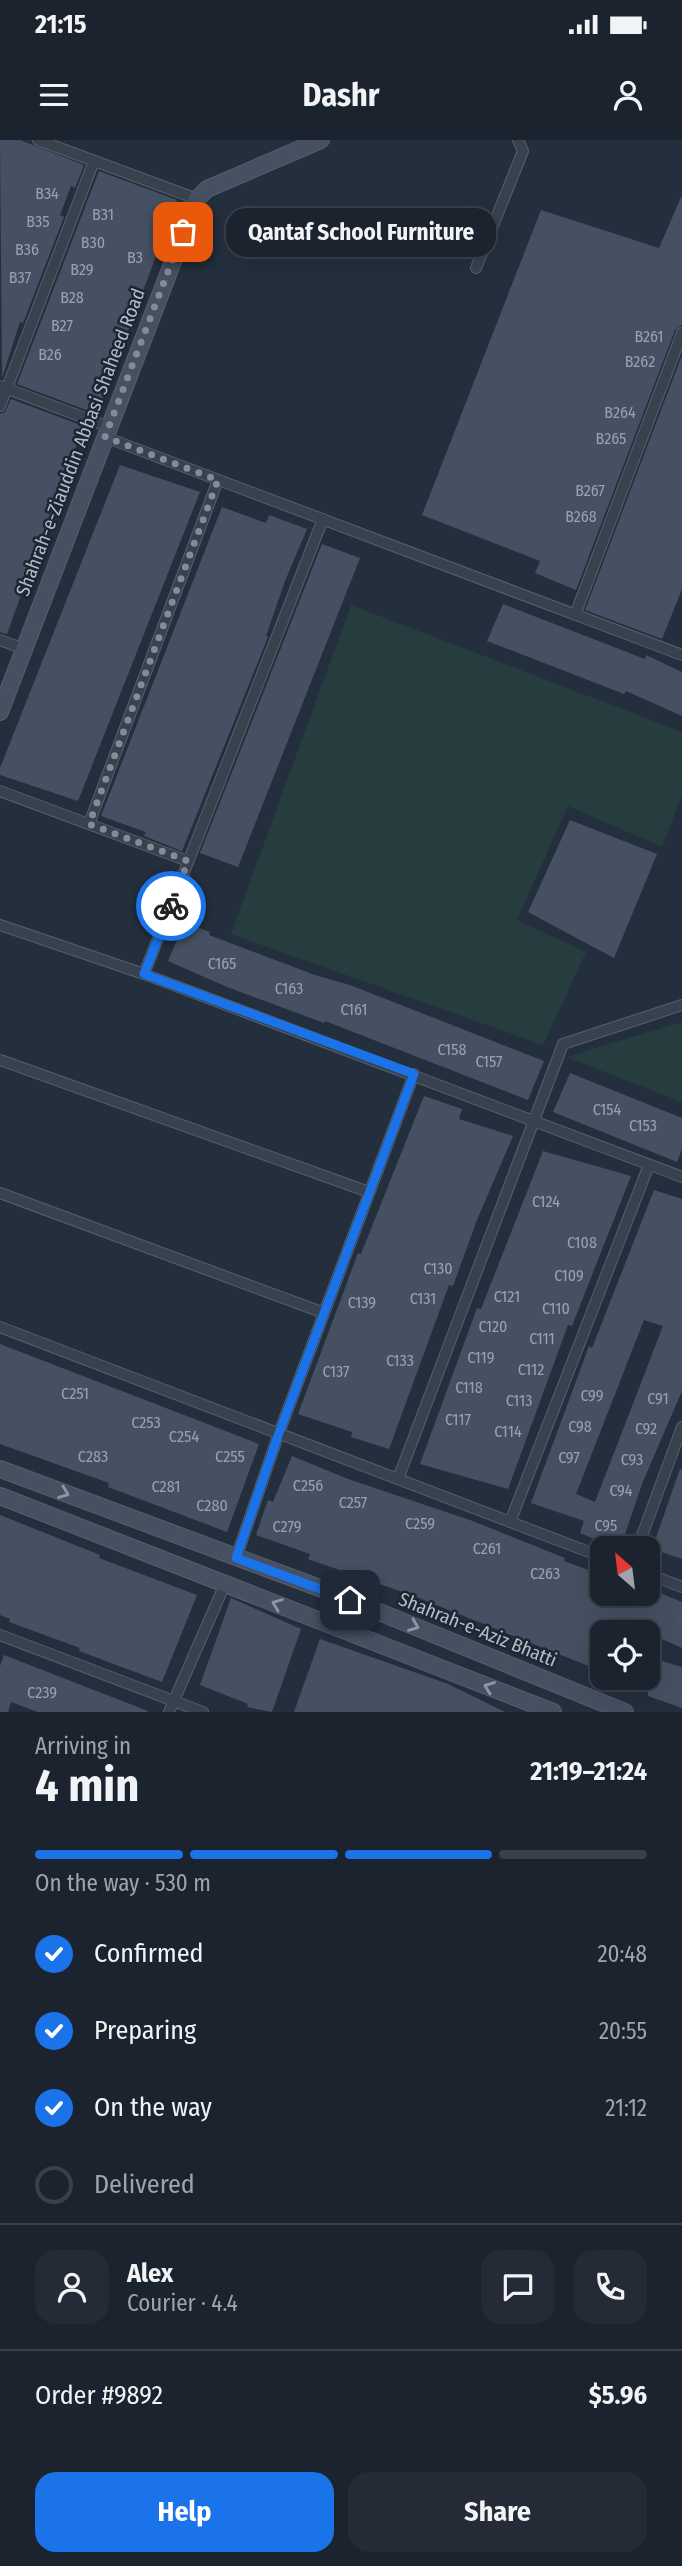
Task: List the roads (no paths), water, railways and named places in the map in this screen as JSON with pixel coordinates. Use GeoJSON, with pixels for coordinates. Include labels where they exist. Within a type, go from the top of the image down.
{"type":"FeatureCollection","features":[{"type":"Feature","properties":{"kind":"main road"},"geometry":{"type":"LineString","coordinates":[[197,199],[207,189],[289,146],[321,140]]}},
{"type":"Feature","properties":{"kind":"main road","name":"Shahrah-e-Ziauddin Abbasi Shaheed Road"},"geometry":{"type":"LineString","coordinates":[[0,712],[197,199]]}},
{"type":"Feature","properties":{"kind":"main road","name":"Shahrah-e-Aziz Bhatti"},"geometry":{"type":"LineString","coordinates":[[0,1469],[325,1590],[625,1712]]}},
{"type":"Feature","properties":{"kind":"main road"},"geometry":{"type":"LineString","coordinates":[[0,1496],[552,1712]]}},
{"type":"Feature","properties":{"kind":"street"},"geometry":{"type":"LineString","coordinates":[[38,140],[197,199]]}},
{"type":"Feature","properties":{"kind":"street"},"geometry":{"type":"LineString","coordinates":[[476,268],[523,151],[518,140]]}},
{"type":"Feature","properties":{"kind":"street"},"geometry":{"type":"LineString","coordinates":[[0,406],[3,388],[94,161]]}},
{"type":"Feature","properties":{"kind":"street"},"geometry":{"type":"LineString","coordinates":[[575,615],[682,333]]}},
{"type":"Feature","properties":{"kind":"street"},"geometry":{"type":"LineString","coordinates":[[3,388],[218,480],[681,653]]}},
{"type":"Feature","properties":{"kind":"street"},"geometry":{"type":"LineString","coordinates":[[89,824],[218,480]]}},
{"type":"Feature","properties":{"kind":"street"},"geometry":{"type":"LineString","coordinates":[[144,974],[323,519]]}},
{"type":"Feature","properties":{"kind":"street"},"geometry":{"type":"LineString","coordinates":[[0,640],[24,649]]}},
{"type":"Feature","properties":{"kind":"street"},"geometry":{"type":"LineString","coordinates":[[0,791],[188,861]]}},
{"type":"Feature","properties":{"kind":"street"},"geometry":{"type":"LineString","coordinates":[[0,925],[144,974],[682,1177]]}},
{"type":"Feature","properties":{"kind":"street"},"geometry":{"type":"LineString","coordinates":[[398,1479],[563,1044],[682,1006]]}},
{"type":"Feature","properties":{"kind":"street"},"geometry":{"type":"LineString","coordinates":[[0,1060],[369,1192]]}},
{"type":"Feature","properties":{"kind":"street"},"geometry":{"type":"LineString","coordinates":[[236,1558],[279,1433],[414,1074]]}},
{"type":"Feature","properties":{"kind":"street"},"geometry":{"type":"LineString","coordinates":[[510,1522],[649,1165]]}},
{"type":"Feature","properties":{"kind":"street"},"geometry":{"type":"LineString","coordinates":[[0,1193],[324,1313]]}},
{"type":"Feature","properties":{"kind":"street"},"geometry":{"type":"LineString","coordinates":[[0,1327],[590,1552]]}},
{"type":"Feature","properties":{"kind":"street"},"geometry":{"type":"LineString","coordinates":[[643,1536],[682,1427]]}},
{"type":"Feature","properties":{"kind":"street"},"geometry":{"type":"LineString","coordinates":[[660,1579],[682,1587]]}},
{"type":"Feature","properties":{"kind":"street"},"geometry":{"type":"LineString","coordinates":[[170,1712],[225,1584]]}},
{"type":"Feature","properties":{"kind":"street"},"geometry":{"type":"LineString","coordinates":[[0,1635],[203,1712]]}},
{"type":"Feature","properties":{"kind":"place","name":"Qantaf School Furniture"},"geometry":{"type":"Point","coordinates":[183,232]}}]}
